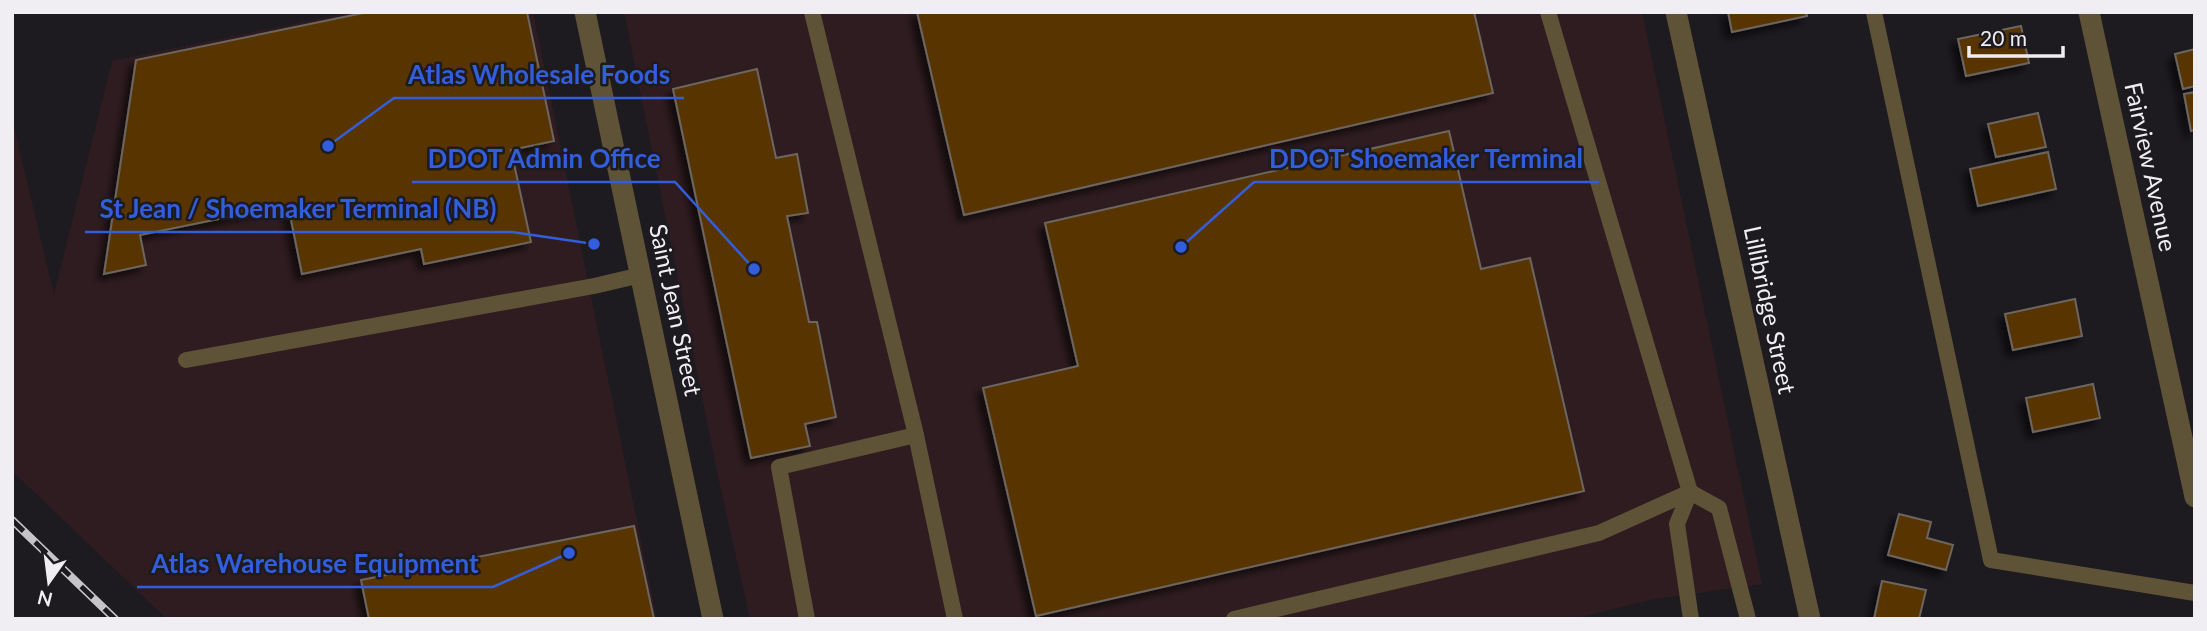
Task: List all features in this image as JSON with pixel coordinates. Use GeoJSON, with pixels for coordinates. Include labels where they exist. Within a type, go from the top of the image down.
{"type":"FeatureCollection","features":[{"type":"Feature","properties":{"kind":"street","name":"Saint Jean Street"},"geometry":{"type":"LineString","coordinates":[[585,12],[713,619]]}},
{"type":"Feature","properties":{"kind":"street","name":"Lillibridge Street"},"geometry":{"type":"LineString","coordinates":[[1676,12],[1810,619]]}},
{"type":"Feature","properties":{"kind":"street","name":"Fairview Avenue"},"geometry":{"type":"LineString","coordinates":[[2089,12],[2195,497]]}},
{"type":"Feature","properties":{"kind":"lane"},"geometry":{"type":"LineString","coordinates":[[812,12],[916,435],[955,619]]}},
{"type":"Feature","properties":{"kind":"lane"},"geometry":{"type":"LineString","coordinates":[[1548,12],[1690,492],[1677,524],[1691,619]]}},
{"type":"Feature","properties":{"kind":"lane"},"geometry":{"type":"LineString","coordinates":[[1874,12],[1992,560],[2195,593]]}},
{"type":"Feature","properties":{"kind":"lane"},"geometry":{"type":"LineString","coordinates":[[186,360],[594,286],[640,275]]}},
{"type":"Feature","properties":{"kind":"lane"},"geometry":{"type":"LineString","coordinates":[[807,619],[779,467],[916,435]]}},
{"type":"Feature","properties":{"kind":"lane"},"geometry":{"type":"LineString","coordinates":[[1234,619],[1599,533],[1690,492]]}},
{"type":"Feature","properties":{"kind":"lane"},"geometry":{"type":"LineString","coordinates":[[1690,492],[1719,508],[1748,619]]}},
{"type":"Feature","properties":{"kind":"shaded area"},"geometry":{"type":"Polygon","coordinates":[[[352,12],[533,12],[657,619],[167,619],[12,471],[12,118],[54,295],[112,61],[352,12]]]}},
{"type":"Feature","properties":{"kind":"shaded area"},"geometry":{"type":"Polygon","coordinates":[[[624,12],[1642,12],[1762,584],[1650,600],[1573,619],[750,619],[719,481],[624,12]]]}},
{"type":"Feature","properties":{"kind":"building"},"geometry":{"type":"Polygon","coordinates":[[[368,12],[527,12],[554,141],[511,150],[531,242],[424,264],[421,249],[302,274],[288,205],[140,235],[146,265],[104,274],[136,60],[368,12]]]}},
{"type":"Feature","properties":{"kind":"building"},"geometry":{"type":"Polygon","coordinates":[[[917,12],[1474,12],[1493,93],[964,215],[917,12]]]}},
{"type":"Feature","properties":{"kind":"building"},"geometry":{"type":"Polygon","coordinates":[[[1728,12],[1806,12],[1807,16],[1732,32],[1728,12]]]}},
{"type":"Feature","properties":{"kind":"building"},"geometry":{"type":"Polygon","coordinates":[[[2021,26],[2029,63],[1966,76],[1958,39],[2021,26]]]}},
{"type":"Feature","properties":{"kind":"building"},"geometry":{"type":"Polygon","coordinates":[[[2195,49],[2195,86],[2183,89],[2175,54],[2195,49]]]}},
{"type":"Feature","properties":{"kind":"building"},"geometry":{"type":"Polygon","coordinates":[[[757,69],[776,158],[797,154],[808,213],[787,216],[809,322],[817,322],[836,417],[805,424],[810,446],[751,458],[673,89],[757,69]]]}},
{"type":"Feature","properties":{"kind":"building"},"geometry":{"type":"Polygon","coordinates":[[[2195,92],[2195,130],[2191,131],[2184,94],[2195,92]]]}},
{"type":"Feature","properties":{"kind":"building"},"geometry":{"type":"Polygon","coordinates":[[[2038,113],[2046,147],[1996,157],[1988,124],[2038,113]]]}},
{"type":"Feature","properties":{"kind":"building"},"geometry":{"type":"Polygon","coordinates":[[[1449,131],[1481,269],[1530,258],[1584,491],[1036,616],[983,388],[1078,366],[1045,223],[1449,131]]]}},
{"type":"Feature","properties":{"kind":"building"},"geometry":{"type":"Polygon","coordinates":[[[2048,152],[2056,189],[1978,206],[1970,169],[2048,152]]]}},
{"type":"Feature","properties":{"kind":"building"},"geometry":{"type":"Polygon","coordinates":[[[2075,299],[2082,336],[2013,350],[2005,314],[2075,299]]]}},
{"type":"Feature","properties":{"kind":"building"},"geometry":{"type":"Polygon","coordinates":[[[2093,384],[2100,418],[2033,432],[2026,398],[2093,384]]]}},
{"type":"Feature","properties":{"kind":"building"},"geometry":{"type":"Polygon","coordinates":[[[1899,514],[1931,522],[1927,538],[1953,545],[1946,570],[1888,555],[1899,514]]]}},
{"type":"Feature","properties":{"kind":"building"},"geometry":{"type":"Polygon","coordinates":[[[634,526],[654,619],[369,619],[361,580],[634,526]]]}},
{"type":"Feature","properties":{"kind":"building"},"geometry":{"type":"Polygon","coordinates":[[[1882,581],[1926,590],[1919,619],[1874,619],[1882,581]]]}},
{"type":"Feature","properties":{"kind":"railway"},"geometry":{"type":"LineString","coordinates":[[12,520],[115,619]]}},
{"type":"Feature","properties":{"kind":"place","name":"Atlas Wholesale Foods"},"geometry":{"type":"Point","coordinates":[328,146]}},
{"type":"Feature","properties":{"kind":"place","name":"St Jean / Shoemaker Terminal (NB)"},"geometry":{"type":"Point","coordinates":[594,244]}},
{"type":"Feature","properties":{"kind":"place","name":"DDOT Shoemaker Terminal"},"geometry":{"type":"Point","coordinates":[1181,247]}},
{"type":"Feature","properties":{"kind":"place","name":"DDOT Admin Office"},"geometry":{"type":"Point","coordinates":[754,269]}},
{"type":"Feature","properties":{"kind":"place","name":"Atlas Warehouse Equipment"},"geometry":{"type":"Point","coordinates":[569,553]}}]}
